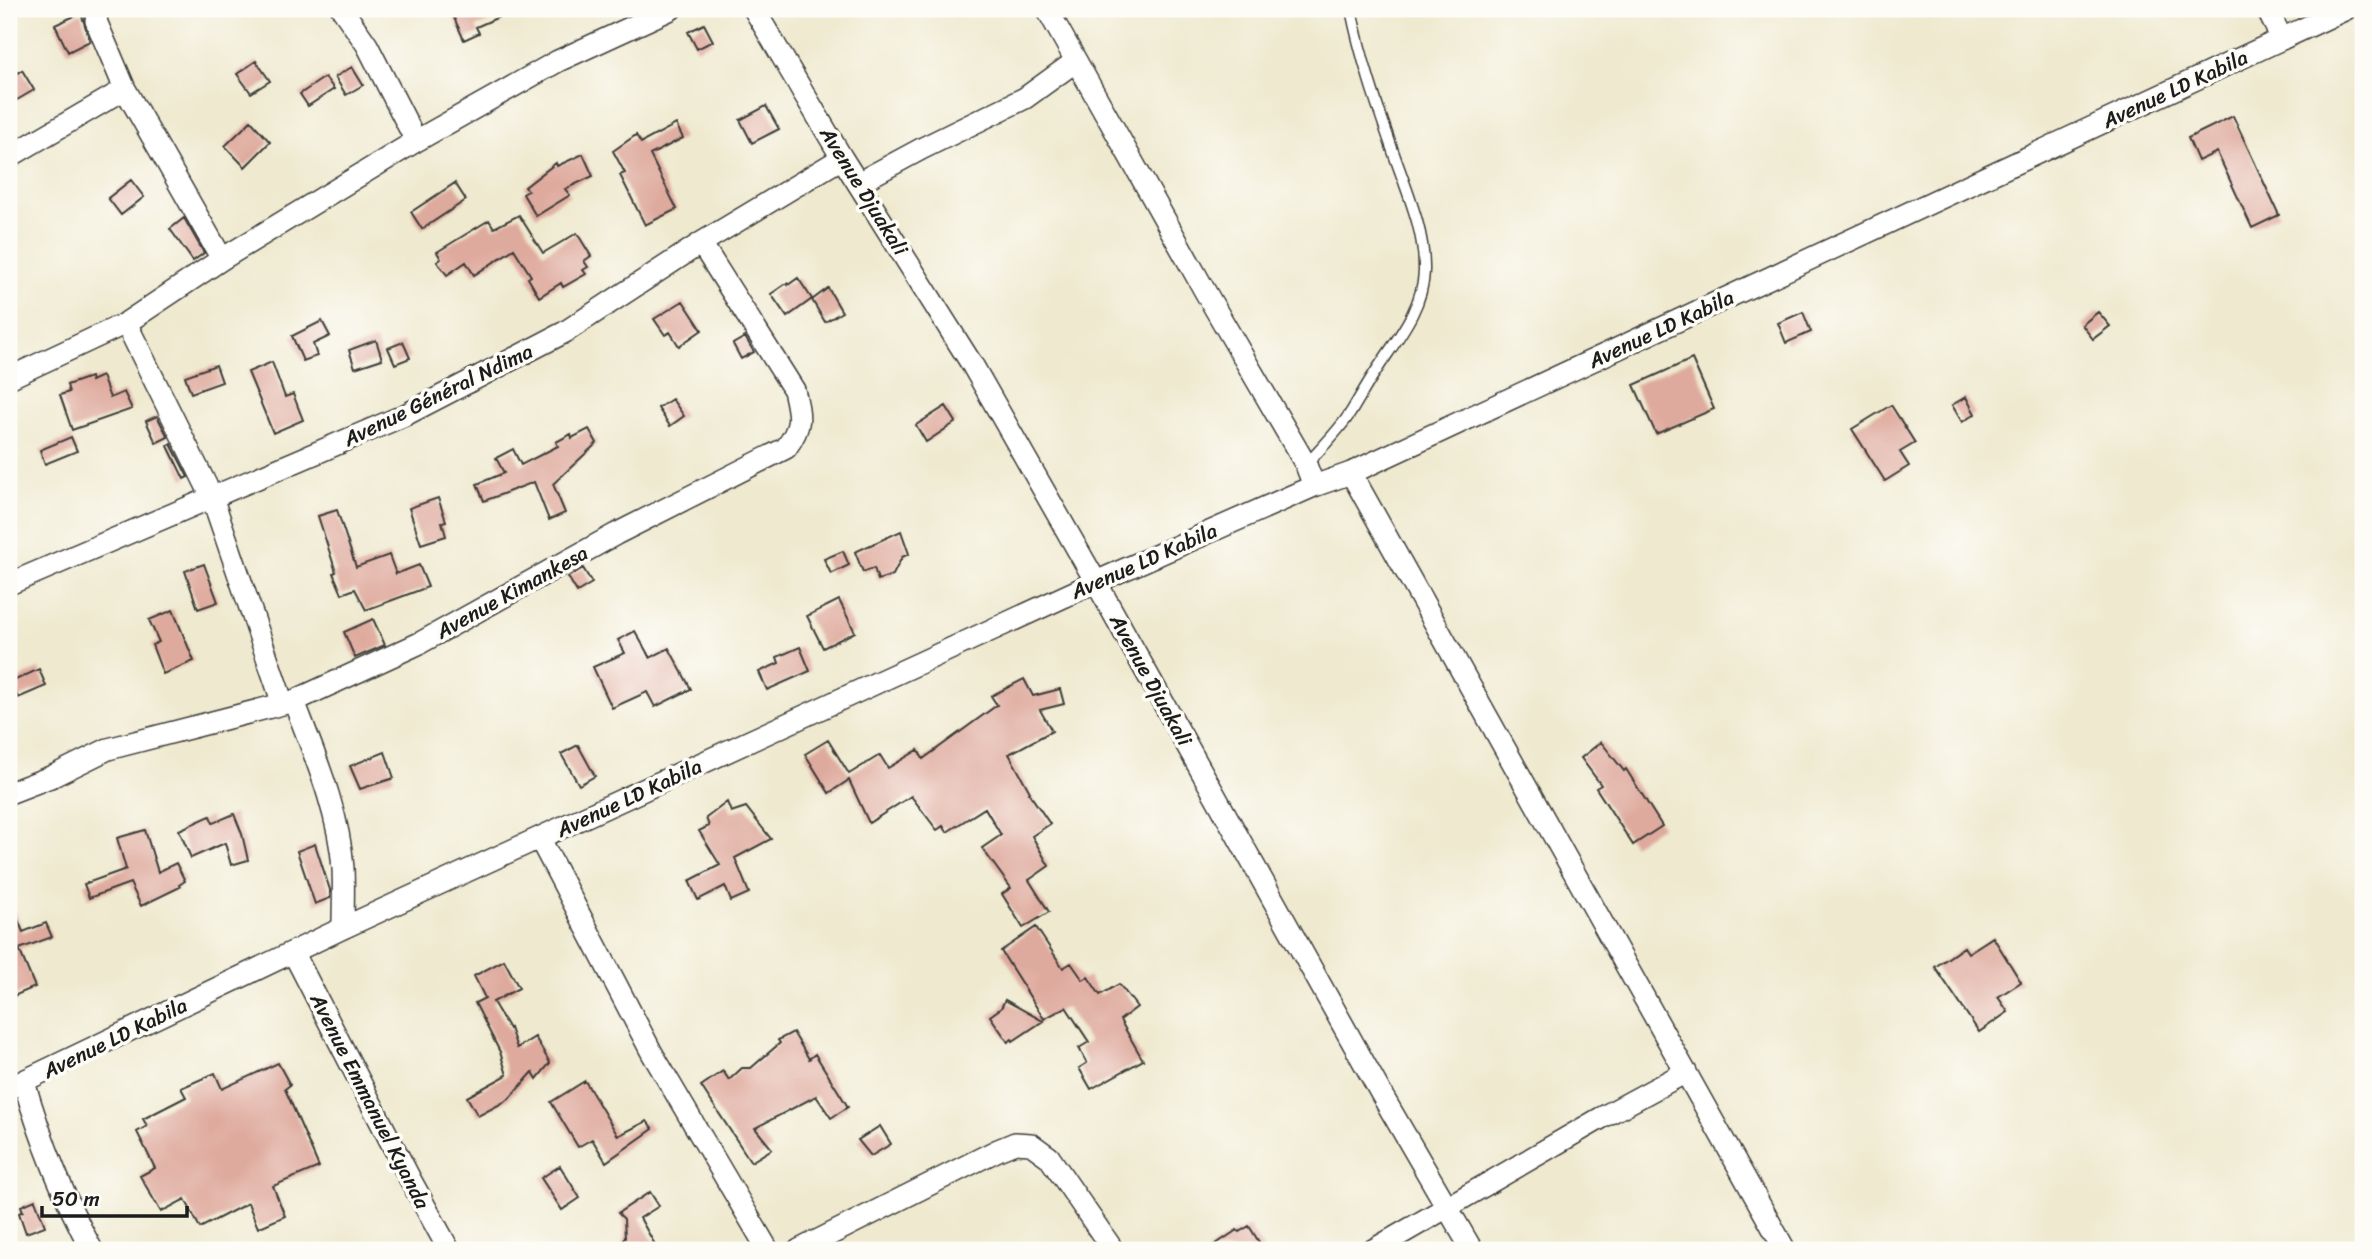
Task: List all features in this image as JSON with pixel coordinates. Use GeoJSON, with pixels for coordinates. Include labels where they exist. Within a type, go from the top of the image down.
{"type":"FeatureCollection","features":[{"type":"Feature","properties":{"kind":"street"},"geometry":{"type":"LineString","coordinates":[[98,9],[96,20],[125,89],[222,259]]}},
{"type":"Feature","properties":{"kind":"street"},"geometry":{"type":"LineString","coordinates":[[342,9],[367,45],[416,141]]}},
{"type":"Feature","properties":{"kind":"street"},"geometry":{"type":"LineString","coordinates":[[9,378],[126,323],[222,259],[416,141],[558,61],[671,9]]}},
{"type":"Feature","properties":{"kind":"street"},"geometry":{"type":"LineString","coordinates":[[1047,9],[1306,465],[1314,486]]}},
{"type":"Feature","properties":{"kind":"street"},"geometry":{"type":"LineString","coordinates":[[2267,9],[2282,39]]}},
{"type":"Feature","properties":{"kind":"street","name":"Avenue LD Kabila"},"geometry":{"type":"LineString","coordinates":[[16,1085],[343,928],[1096,582],[1314,486],[1351,474],[2346,9]]}},
{"type":"Feature","properties":{"kind":"street","name":"Avenue Djuakali"},"geometry":{"type":"LineString","coordinates":[[763,13],[842,158],[973,366],[1472,1250]]}},
{"type":"Feature","properties":{"kind":"street"},"geometry":{"type":"LineString","coordinates":[[858,183],[1025,98],[1076,61]]}},
{"type":"Feature","properties":{"kind":"street"},"geometry":{"type":"LineString","coordinates":[[9,157],[125,89]]}},
{"type":"Feature","properties":{"kind":"street","name":"Avenue Général Ndima"},"geometry":{"type":"LineString","coordinates":[[9,584],[405,415],[565,332],[701,243],[842,158]]}},
{"type":"Feature","properties":{"kind":"street","name":"Avenue Kimankesa"},"geometry":{"type":"LineString","coordinates":[[9,793],[53,776],[108,749],[289,702],[420,643],[616,534],[786,448],[796,433],[800,417],[794,390],[701,243]]}},
{"type":"Feature","properties":{"kind":"street"},"geometry":{"type":"LineString","coordinates":[[126,323],[212,497],[289,702],[325,785],[343,867],[343,928]]}},
{"type":"Feature","properties":{"kind":"street"},"geometry":{"type":"LineString","coordinates":[[1351,474],[1785,1250]]}},
{"type":"Feature","properties":{"kind":"street"},"geometry":{"type":"LineString","coordinates":[[540,839],[652,1053],[768,1250]]}},
{"type":"Feature","properties":{"kind":"street","name":"Avenue Emmanuel Kyanda"},"geometry":{"type":"LineString","coordinates":[[293,952],[449,1250]]}},
{"type":"Feature","properties":{"kind":"street"},"geometry":{"type":"LineString","coordinates":[[1373,1250],[1686,1072]]}},
{"type":"Feature","properties":{"kind":"street"},"geometry":{"type":"LineString","coordinates":[[16,1085],[36,1122],[59,1180],[92,1250]]}},
{"type":"Feature","properties":{"kind":"street"},"geometry":{"type":"LineString","coordinates":[[799,1250],[1016,1143],[1031,1144],[1049,1157],[1113,1250]]}},
{"type":"Feature","properties":{"kind":"lane"},"geometry":{"type":"LineString","coordinates":[[1306,465],[1334,435],[1411,318],[1419,298],[1424,272],[1420,231],[1377,105],[1358,43],[1351,9]]}},
{"type":"Feature","properties":{"kind":"building"},"geometry":{"type":"Polygon","coordinates":[[[450,9],[517,9],[476,27],[479,33],[464,40],[450,9]]]}},
{"type":"Feature","properties":{"kind":"building"},"geometry":{"type":"Polygon","coordinates":[[[81,13],[90,41],[68,52],[55,25],[81,13]]]}},
{"type":"Feature","properties":{"kind":"building"},"geometry":{"type":"Polygon","coordinates":[[[704,24],[713,41],[697,49],[688,32],[704,24]]]}},
{"type":"Feature","properties":{"kind":"building"},"geometry":{"type":"Polygon","coordinates":[[[256,61],[270,81],[251,93],[237,74],[256,61]]]}},
{"type":"Feature","properties":{"kind":"building"},"geometry":{"type":"Polygon","coordinates":[[[352,67],[363,85],[346,95],[335,77],[352,67]]]}},
{"type":"Feature","properties":{"kind":"building"},"geometry":{"type":"Polygon","coordinates":[[[22,70],[34,90],[17,100],[9,87],[9,79],[22,70]]]}},
{"type":"Feature","properties":{"kind":"building"},"geometry":{"type":"Polygon","coordinates":[[[325,77],[334,89],[308,106],[300,94],[325,77]]]}},
{"type":"Feature","properties":{"kind":"building"},"geometry":{"type":"Polygon","coordinates":[[[766,106],[779,129],[752,143],[740,120],[766,106]]]}},
{"type":"Feature","properties":{"kind":"building"},"geometry":{"type":"Polygon","coordinates":[[[2233,116],[2279,215],[2252,228],[2217,152],[2198,161],[2188,138],[2233,116]]]}},
{"type":"Feature","properties":{"kind":"building"},"geometry":{"type":"Polygon","coordinates":[[[251,121],[270,142],[245,167],[225,146],[251,121]]]}},
{"type":"Feature","properties":{"kind":"building"},"geometry":{"type":"Polygon","coordinates":[[[676,124],[683,138],[650,155],[677,209],[645,225],[620,175],[625,173],[613,151],[636,135],[641,143],[676,124]]]}},
{"type":"Feature","properties":{"kind":"building"},"geometry":{"type":"Polygon","coordinates":[[[583,154],[593,176],[565,189],[570,195],[536,216],[523,194],[528,191],[525,187],[556,163],[557,166],[583,154]]]}},
{"type":"Feature","properties":{"kind":"building"},"geometry":{"type":"Polygon","coordinates":[[[131,180],[144,197],[121,215],[108,198],[131,180]]]}},
{"type":"Feature","properties":{"kind":"building"},"geometry":{"type":"Polygon","coordinates":[[[455,183],[466,200],[422,229],[411,212],[455,183]]]}},
{"type":"Feature","properties":{"kind":"building"},"geometry":{"type":"Polygon","coordinates":[[[519,215],[543,253],[577,233],[591,256],[584,261],[588,267],[583,270],[586,274],[563,287],[561,283],[539,297],[528,278],[531,276],[514,249],[474,275],[466,262],[447,275],[437,262],[441,259],[437,252],[489,220],[494,228],[519,215]]]}},
{"type":"Feature","properties":{"kind":"building"},"geometry":{"type":"Polygon","coordinates":[[[184,218],[204,253],[193,261],[170,229],[184,218]]]}},
{"type":"Feature","properties":{"kind":"building"},"geometry":{"type":"Polygon","coordinates":[[[798,278],[812,299],[787,317],[771,294],[798,278]]]}},
{"type":"Feature","properties":{"kind":"building"},"geometry":{"type":"Polygon","coordinates":[[[828,288],[842,312],[825,322],[812,300],[828,288]]]}},
{"type":"Feature","properties":{"kind":"building"},"geometry":{"type":"Polygon","coordinates":[[[683,301],[702,330],[679,346],[670,332],[665,335],[654,319],[683,301]]]}},
{"type":"Feature","properties":{"kind":"building"},"geometry":{"type":"Polygon","coordinates":[[[1803,312],[1811,332],[1786,343],[1778,323],[1803,312]]]}},
{"type":"Feature","properties":{"kind":"building"},"geometry":{"type":"Polygon","coordinates":[[[2098,312],[2110,326],[2093,339],[2082,325],[2098,312]]]}},
{"type":"Feature","properties":{"kind":"building"},"geometry":{"type":"Polygon","coordinates":[[[322,321],[330,336],[313,344],[317,356],[303,361],[292,336],[322,321]]]}},
{"type":"Feature","properties":{"kind":"building"},"geometry":{"type":"Polygon","coordinates":[[[745,337],[754,352],[741,359],[733,344],[745,337]]]}},
{"type":"Feature","properties":{"kind":"building"},"geometry":{"type":"Polygon","coordinates":[[[376,340],[382,359],[355,368],[349,350],[376,340]]]}},
{"type":"Feature","properties":{"kind":"building"},"geometry":{"type":"Polygon","coordinates":[[[403,342],[410,358],[395,364],[388,348],[403,342]]]}},
{"type":"Feature","properties":{"kind":"building"},"geometry":{"type":"Polygon","coordinates":[[[1692,359],[1714,409],[1656,434],[1634,385],[1692,359]]]}},
{"type":"Feature","properties":{"kind":"building"},"geometry":{"type":"Polygon","coordinates":[[[272,362],[285,397],[293,394],[303,420],[273,433],[248,372],[272,362]]]}},
{"type":"Feature","properties":{"kind":"building"},"geometry":{"type":"Polygon","coordinates":[[[216,365],[222,382],[191,393],[185,376],[216,365]]]}},
{"type":"Feature","properties":{"kind":"building"},"geometry":{"type":"Polygon","coordinates":[[[102,376],[110,398],[124,392],[132,409],[72,430],[60,395],[69,392],[67,385],[90,377],[91,381],[102,376]]]}},
{"type":"Feature","properties":{"kind":"building"},"geometry":{"type":"Polygon","coordinates":[[[1966,397],[1975,414],[1962,422],[1952,405],[1966,397]]]}},
{"type":"Feature","properties":{"kind":"building"},"geometry":{"type":"Polygon","coordinates":[[[672,399],[684,416],[670,426],[658,408],[672,399]]]}},
{"type":"Feature","properties":{"kind":"building"},"geometry":{"type":"Polygon","coordinates":[[[1891,405],[1915,443],[1900,452],[1909,466],[1885,481],[1852,429],[1891,405]]]}},
{"type":"Feature","properties":{"kind":"building"},"geometry":{"type":"Polygon","coordinates":[[[946,406],[956,422],[926,442],[916,425],[946,406]]]}},
{"type":"Feature","properties":{"kind":"building"},"geometry":{"type":"Polygon","coordinates":[[[157,416],[168,437],[156,443],[146,421],[157,416]]]}},
{"type":"Feature","properties":{"kind":"building"},"geometry":{"type":"Polygon","coordinates":[[[589,429],[597,443],[553,484],[565,513],[549,520],[534,482],[484,501],[477,484],[504,473],[496,458],[513,449],[521,465],[558,446],[556,442],[571,434],[572,438],[589,429]]]}},
{"type":"Feature","properties":{"kind":"building"},"geometry":{"type":"Polygon","coordinates":[[[71,437],[77,451],[45,464],[40,450],[71,437]]]}},
{"type":"Feature","properties":{"kind":"building"},"geometry":{"type":"Polygon","coordinates":[[[171,444],[188,477],[184,479],[168,446],[171,444]]]}},
{"type":"Feature","properties":{"kind":"building"},"geometry":{"type":"Polygon","coordinates":[[[438,498],[446,521],[442,522],[446,536],[421,544],[409,508],[438,498]]]}},
{"type":"Feature","properties":{"kind":"building"},"geometry":{"type":"Polygon","coordinates":[[[337,510],[356,567],[389,555],[396,574],[419,565],[428,587],[366,610],[355,589],[342,594],[333,573],[336,572],[318,516],[337,510]]]}},
{"type":"Feature","properties":{"kind":"building"},"geometry":{"type":"Polygon","coordinates":[[[901,531],[909,554],[902,557],[893,575],[878,580],[874,568],[863,572],[855,552],[901,531]]]}},
{"type":"Feature","properties":{"kind":"building"},"geometry":{"type":"Polygon","coordinates":[[[843,551],[849,565],[831,574],[824,559],[843,551]]]}},
{"type":"Feature","properties":{"kind":"building"},"geometry":{"type":"Polygon","coordinates":[[[204,564],[218,602],[198,609],[185,571],[204,564]]]}},
{"type":"Feature","properties":{"kind":"building"},"geometry":{"type":"Polygon","coordinates":[[[583,568],[592,583],[577,592],[568,577],[583,568]]]}},
{"type":"Feature","properties":{"kind":"building"},"geometry":{"type":"Polygon","coordinates":[[[839,600],[855,632],[823,648],[807,616],[839,600]]]}},
{"type":"Feature","properties":{"kind":"building"},"geometry":{"type":"Polygon","coordinates":[[[173,610],[194,661],[163,674],[152,645],[159,642],[149,620],[173,610]]]}},
{"type":"Feature","properties":{"kind":"building"},"geometry":{"type":"Polygon","coordinates":[[[373,619],[385,645],[355,658],[344,632],[373,619]]]}},
{"type":"Feature","properties":{"kind":"building"},"geometry":{"type":"Polygon","coordinates":[[[635,631],[650,658],[669,648],[691,689],[655,707],[647,692],[612,708],[593,667],[625,653],[618,640],[635,631]]]}},
{"type":"Feature","properties":{"kind":"building"},"geometry":{"type":"Polygon","coordinates":[[[800,647],[810,671],[767,690],[759,672],[779,663],[777,657],[800,647]]]}},
{"type":"Feature","properties":{"kind":"building"},"geometry":{"type":"Polygon","coordinates":[[[39,669],[46,686],[18,698],[11,682],[39,669]]]}},
{"type":"Feature","properties":{"kind":"building"},"geometry":{"type":"Polygon","coordinates":[[[1024,679],[1033,696],[1060,689],[1064,704],[1040,710],[1052,731],[1009,754],[1029,793],[1050,824],[1032,836],[1049,866],[1029,880],[1049,912],[1023,928],[1002,894],[1011,888],[982,848],[1001,835],[985,808],[947,832],[943,826],[937,830],[911,796],[869,823],[849,780],[829,793],[805,754],[828,740],[849,774],[880,755],[888,768],[918,750],[923,759],[997,705],[991,696],[1024,679]]]}},
{"type":"Feature","properties":{"kind":"building"},"geometry":{"type":"Polygon","coordinates":[[[1601,742],[1624,771],[1626,769],[1662,826],[1633,845],[1596,788],[1601,785],[1581,758],[1601,742]]]}},
{"type":"Feature","properties":{"kind":"building"},"geometry":{"type":"Polygon","coordinates":[[[578,745],[595,776],[579,785],[561,754],[578,745]]]}},
{"type":"Feature","properties":{"kind":"building"},"geometry":{"type":"Polygon","coordinates":[[[385,752],[394,778],[360,789],[350,766],[385,752]]]}},
{"type":"Feature","properties":{"kind":"building"},"geometry":{"type":"Polygon","coordinates":[[[727,802],[731,812],[746,807],[771,839],[735,858],[749,893],[731,901],[725,886],[698,900],[689,881],[720,865],[699,831],[709,826],[706,818],[727,802]]]}},
{"type":"Feature","properties":{"kind":"building"},"geometry":{"type":"Polygon","coordinates":[[[234,814],[248,860],[231,865],[225,843],[191,858],[179,830],[210,816],[213,823],[234,814]]]}},
{"type":"Feature","properties":{"kind":"building"},"geometry":{"type":"Polygon","coordinates":[[[145,830],[158,872],[176,863],[185,881],[180,887],[141,906],[130,883],[89,898],[84,884],[126,869],[117,838],[145,830]]]}},
{"type":"Feature","properties":{"kind":"building"},"geometry":{"type":"Polygon","coordinates":[[[315,844],[330,890],[330,898],[315,904],[297,851],[315,844]]]}},
{"type":"Feature","properties":{"kind":"building"},"geometry":{"type":"Polygon","coordinates":[[[9,898],[23,932],[46,923],[52,937],[19,949],[35,987],[9,998],[9,898]]]}},
{"type":"Feature","properties":{"kind":"building"},"geometry":{"type":"Polygon","coordinates":[[[1036,927],[1063,968],[1071,963],[1083,980],[1088,977],[1100,995],[1119,984],[1137,1007],[1120,1020],[1143,1060],[1091,1089],[1079,1068],[1087,1063],[1079,1048],[1089,1042],[1066,1007],[1044,1019],[1001,951],[1036,927]]]}},
{"type":"Feature","properties":{"kind":"building"},"geometry":{"type":"Polygon","coordinates":[[[1993,937],[2021,982],[1998,997],[2008,1012],[1979,1032],[1935,967],[1964,947],[1968,953],[1993,937]]]}},
{"type":"Feature","properties":{"kind":"building"},"geometry":{"type":"Polygon","coordinates":[[[504,960],[519,988],[493,1002],[510,1028],[517,1048],[535,1037],[550,1063],[537,1079],[533,1072],[508,1100],[478,1116],[467,1097],[507,1075],[500,1052],[475,1003],[485,998],[474,976],[504,960]]]}},
{"type":"Feature","properties":{"kind":"building"},"geometry":{"type":"Polygon","coordinates":[[[1005,1000],[1043,1021],[1008,1042],[990,1016],[1001,1008],[1005,1000]]]}},
{"type":"Feature","properties":{"kind":"building"},"geometry":{"type":"Polygon","coordinates":[[[793,1032],[809,1059],[815,1054],[848,1107],[831,1118],[816,1096],[755,1128],[772,1149],[751,1162],[701,1086],[723,1071],[729,1080],[742,1068],[751,1068],[780,1043],[778,1040],[793,1032]]]}},
{"type":"Feature","properties":{"kind":"building"},"geometry":{"type":"Polygon","coordinates":[[[278,1063],[290,1085],[285,1089],[319,1167],[273,1186],[285,1216],[258,1228],[248,1203],[200,1228],[185,1199],[161,1212],[140,1176],[155,1168],[137,1132],[147,1126],[143,1119],[186,1097],[181,1088],[215,1073],[222,1089],[278,1063]]]}},
{"type":"Feature","properties":{"kind":"building"},"geometry":{"type":"Polygon","coordinates":[[[585,1081],[618,1136],[647,1121],[653,1129],[606,1162],[592,1139],[578,1147],[551,1102],[585,1081]]]}},
{"type":"Feature","properties":{"kind":"building"},"geometry":{"type":"Polygon","coordinates":[[[880,1126],[891,1144],[871,1156],[858,1140],[880,1126]]]}},
{"type":"Feature","properties":{"kind":"building"},"geometry":{"type":"Polygon","coordinates":[[[560,1166],[580,1198],[562,1210],[541,1178],[560,1166]]]}},
{"type":"Feature","properties":{"kind":"building"},"geometry":{"type":"Polygon","coordinates":[[[650,1192],[659,1206],[640,1218],[658,1250],[629,1250],[623,1239],[624,1219],[618,1213],[650,1192]]]}},
{"type":"Feature","properties":{"kind":"building"},"geometry":{"type":"Polygon","coordinates":[[[35,1200],[45,1226],[26,1233],[19,1213],[23,1211],[21,1206],[35,1200]]]}},
{"type":"Feature","properties":{"kind":"building"},"geometry":{"type":"Polygon","coordinates":[[[1249,1226],[1264,1250],[1207,1250],[1237,1230],[1239,1232],[1249,1226]]]}}]}
